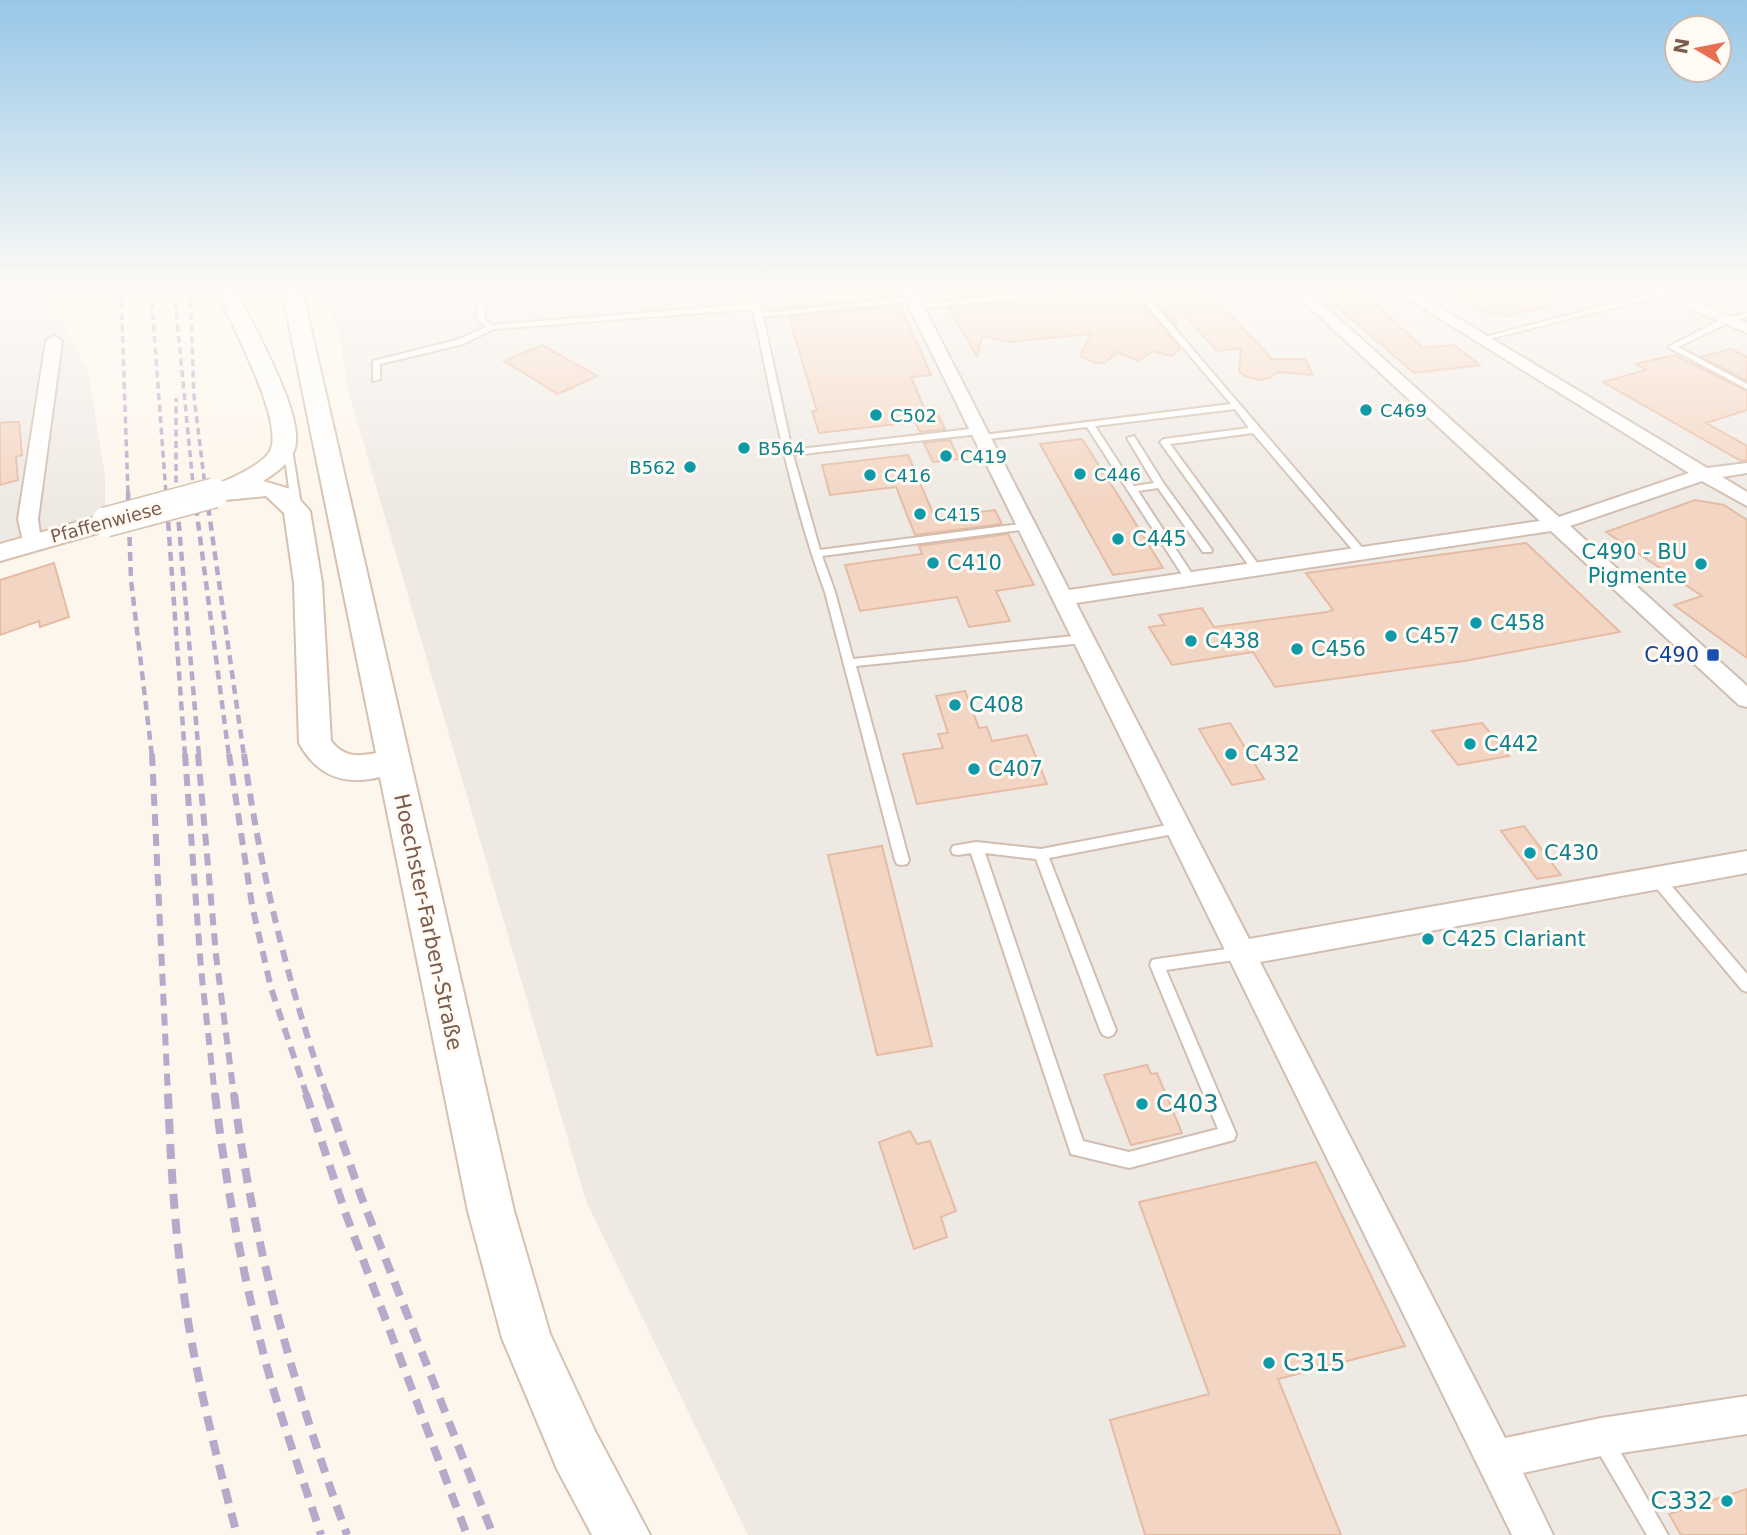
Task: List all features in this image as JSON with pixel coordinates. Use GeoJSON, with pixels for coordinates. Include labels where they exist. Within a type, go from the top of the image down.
{"type":"FeatureCollection","features":[{"type":"Feature","properties":{"kind":"main road"},"geometry":{"type":"LineString","coordinates":[[241,486],[276,458],[283,448],[285,435],[280,410],[258,362]]}},
{"type":"Feature","properties":{"kind":"main road","name":"Hoechster-Farben-Straße"},"geometry":{"type":"LineString","coordinates":[[307,362],[491,1211],[527,1338],[576,1450],[622,1535]]}},
{"type":"Feature","properties":{"kind":"main road"},"geometry":{"type":"LineString","coordinates":[[241,486],[276,491],[297,511],[308,583],[315,743],[324,757],[334,765],[365,769],[392,761]]}},
{"type":"Feature","properties":{"kind":"main road","name":"Pfaffenwiese"},"geometry":{"type":"LineString","coordinates":[[0,553],[31,542],[241,486]]}},
{"type":"Feature","properties":{"kind":"street"},"geometry":{"type":"LineString","coordinates":[[31,542],[28,519],[51,362]]}},
{"type":"Feature","properties":{"kind":"street"},"geometry":{"type":"LineString","coordinates":[[944,362],[1533,1535]]}},
{"type":"Feature","properties":{"kind":"street"},"geometry":{"type":"LineString","coordinates":[[1376,362],[1747,699]]}},
{"type":"Feature","properties":{"kind":"street"},"geometry":{"type":"LineString","coordinates":[[1518,362],[1747,500]]}},
{"type":"Feature","properties":{"kind":"street"},"geometry":{"type":"LineString","coordinates":[[1063,598],[1189,577],[1555,525],[1704,474],[1747,468]]}},
{"type":"Feature","properties":{"kind":"street"},"geometry":{"type":"LineString","coordinates":[[1241,953],[1747,862]]}},
{"type":"Feature","properties":{"kind":"street"},"geometry":{"type":"LineString","coordinates":[[1495,1460],[1601,1437],[1747,1415]]}},
{"type":"Feature","properties":{"kind":"lane"},"geometry":{"type":"LineString","coordinates":[[376,379],[376,363],[381,362]]}},
{"type":"Feature","properties":{"kind":"lane"},"geometry":{"type":"LineString","coordinates":[[769,362],[788,453],[816,554],[831,592],[902,860]]}},
{"type":"Feature","properties":{"kind":"lane"},"geometry":{"type":"LineString","coordinates":[[1199,362],[1361,553]]}},
{"type":"Feature","properties":{"kind":"lane"},"geometry":{"type":"LineString","coordinates":[[1699,362],[1747,387]]}},
{"type":"Feature","properties":{"kind":"lane"},"geometry":{"type":"LineString","coordinates":[[788,453],[1090,425],[1237,407]]}},
{"type":"Feature","properties":{"kind":"lane"},"geometry":{"type":"LineString","coordinates":[[1090,425],[1189,577]]}},
{"type":"Feature","properties":{"kind":"lane"},"geometry":{"type":"LineString","coordinates":[[1255,430],[1164,442],[1256,568]]}},
{"type":"Feature","properties":{"kind":"lane"},"geometry":{"type":"LineString","coordinates":[[285,435],[297,511]]}},
{"type":"Feature","properties":{"kind":"lane"},"geometry":{"type":"LineString","coordinates":[[1131,438],[1160,485],[1208,550]]}},
{"type":"Feature","properties":{"kind":"lane"},"geometry":{"type":"LineString","coordinates":[[1131,489],[1160,485]]}},
{"type":"Feature","properties":{"kind":"lane"},"geometry":{"type":"LineString","coordinates":[[816,554],[1027,526]]}},
{"type":"Feature","properties":{"kind":"lane"},"geometry":{"type":"LineString","coordinates":[[850,663],[1083,639]]}},
{"type":"Feature","properties":{"kind":"lane"},"geometry":{"type":"LineString","coordinates":[[958,850],[976,847],[1041,854],[1178,828]]}},
{"type":"Feature","properties":{"kind":"lane"},"geometry":{"type":"LineString","coordinates":[[976,847],[1077,1148],[1129,1160],[1228,1134],[1157,965],[1241,953]]}},
{"type":"Feature","properties":{"kind":"lane"},"geometry":{"type":"LineString","coordinates":[[1041,854],[1108,1030]]}},
{"type":"Feature","properties":{"kind":"lane"},"geometry":{"type":"LineString","coordinates":[[1658,880],[1747,985]]}},
{"type":"Feature","properties":{"kind":"lane"},"geometry":{"type":"LineString","coordinates":[[1601,1437],[1658,1535]]}},
{"type":"Feature","properties":{"kind":"shaded area"},"geometry":{"type":"Polygon","coordinates":[[[0,362],[84,362],[88,369],[105,476],[105,512],[0,547],[0,362]]]}},
{"type":"Feature","properties":{"kind":"shaded area"},"geometry":{"type":"Polygon","coordinates":[[[343,362],[1747,362],[1747,1535],[748,1535],[586,1201],[348,391],[343,362]]]}},
{"type":"Feature","properties":{"kind":"building"},"geometry":{"type":"Polygon","coordinates":[[[505,362],[572,362],[597,376],[558,394],[505,362]]]}},
{"type":"Feature","properties":{"kind":"building"},"geometry":{"type":"Polygon","coordinates":[[[802,362],[925,362],[931,375],[911,377],[924,408],[934,407],[945,429],[920,432],[915,422],[819,433],[812,411],[817,411],[802,362]]]}},
{"type":"Feature","properties":{"kind":"building"},"geometry":{"type":"Polygon","coordinates":[[[1240,362],[1306,362],[1313,375],[1278,372],[1259,380],[1239,371],[1240,362]]]}},
{"type":"Feature","properties":{"kind":"building"},"geometry":{"type":"Polygon","coordinates":[[[1401,362],[1476,362],[1480,365],[1414,373],[1401,362]]]}},
{"type":"Feature","properties":{"kind":"building"},"geometry":{"type":"Polygon","coordinates":[[[1687,362],[1747,391],[1747,410],[1706,423],[1747,446],[1747,460],[1741,461],[1603,382],[1646,370],[1636,364],[1687,362]]]}},
{"type":"Feature","properties":{"kind":"building"},"geometry":{"type":"Polygon","coordinates":[[[1710,362],[1747,362],[1747,381],[1710,362]]]}},
{"type":"Feature","properties":{"kind":"building"},"geometry":{"type":"Polygon","coordinates":[[[19,422],[22,455],[16,457],[18,480],[0,485],[0,423],[19,422]]]}},
{"type":"Feature","properties":{"kind":"building"},"geometry":{"type":"Polygon","coordinates":[[[1082,439],[1163,568],[1113,575],[1040,444],[1082,439]]]}},
{"type":"Feature","properties":{"kind":"building"},"geometry":{"type":"Polygon","coordinates":[[[950,440],[959,459],[933,462],[924,443],[950,440]]]}},
{"type":"Feature","properties":{"kind":"building"},"geometry":{"type":"Polygon","coordinates":[[[908,455],[935,518],[995,510],[1002,524],[915,535],[896,487],[830,495],[822,465],[908,455]]]}},
{"type":"Feature","properties":{"kind":"building","name":"C490 - BU Pigmente"},"geometry":{"type":"Polygon","coordinates":[[[1695,500],[1724,505],[1747,520],[1747,658],[1674,605],[1702,596],[1606,532],[1695,500]]]}},
{"type":"Feature","properties":{"kind":"building"},"geometry":{"type":"Polygon","coordinates":[[[1008,534],[1034,585],[996,591],[1010,621],[969,627],[957,597],[860,611],[845,565],[922,554],[919,546],[1008,534]]]}},
{"type":"Feature","properties":{"kind":"building"},"geometry":{"type":"Polygon","coordinates":[[[1526,543],[1620,632],[1464,661],[1275,687],[1253,652],[1172,665],[1149,627],[1165,625],[1159,615],[1202,608],[1214,627],[1327,612],[1333,610],[1306,573],[1526,543]]]}},
{"type":"Feature","properties":{"kind":"building"},"geometry":{"type":"Polygon","coordinates":[[[54,563],[69,617],[40,627],[39,621],[0,635],[0,580],[54,563]]]}},
{"type":"Feature","properties":{"kind":"building","name":"C407"},"geometry":{"type":"Polygon","coordinates":[[[965,691],[979,728],[987,727],[992,741],[1027,735],[1047,784],[917,804],[903,754],[943,748],[938,734],[948,733],[936,696],[965,691]]]}},
{"type":"Feature","properties":{"kind":"building","name":"C432"},"geometry":{"type":"Polygon","coordinates":[[[1230,723],[1264,779],[1232,785],[1199,729],[1230,723]]]}},
{"type":"Feature","properties":{"kind":"building","name":"C442"},"geometry":{"type":"Polygon","coordinates":[[[1482,723],[1509,756],[1458,765],[1432,731],[1482,723]]]}},
{"type":"Feature","properties":{"kind":"building","name":"C430"},"geometry":{"type":"Polygon","coordinates":[[[1524,826],[1561,875],[1537,879],[1501,831],[1524,826]]]}},
{"type":"Feature","properties":{"kind":"building"},"geometry":{"type":"Polygon","coordinates":[[[882,846],[932,1046],[877,1055],[828,855],[882,846]]]}},
{"type":"Feature","properties":{"kind":"building","name":"C403"},"geometry":{"type":"Polygon","coordinates":[[[1147,1065],[1151,1074],[1157,1073],[1182,1133],[1131,1145],[1104,1075],[1147,1065]]]}},
{"type":"Feature","properties":{"kind":"building"},"geometry":{"type":"Polygon","coordinates":[[[910,1131],[917,1144],[930,1141],[956,1211],[941,1217],[947,1237],[914,1249],[879,1142],[910,1131]]]}},
{"type":"Feature","properties":{"kind":"building","name":"C315"},"geometry":{"type":"Polygon","coordinates":[[[1316,1162],[1405,1346],[1278,1379],[1341,1535],[1145,1535],[1110,1420],[1209,1394],[1139,1202],[1316,1162]]]}},
{"type":"Feature","properties":{"kind":"building","name":"C332"},"geometry":{"type":"Polygon","coordinates":[[[1747,1489],[1747,1535],[1681,1535],[1669,1514],[1747,1489]]]}},
{"type":"Feature","properties":{"kind":"railway"},"geometry":{"type":"LineString","coordinates":[[123,362],[128,494]]}},
{"type":"Feature","properties":{"kind":"railway"},"geometry":{"type":"LineString","coordinates":[[156,362],[166,494]]}},
{"type":"Feature","properties":{"kind":"railway"},"geometry":{"type":"LineString","coordinates":[[181,362],[194,494]]}},
{"type":"Feature","properties":{"kind":"railway"},"geometry":{"type":"LineString","coordinates":[[193,362],[194,397],[206,494]]}},
{"type":"Feature","properties":{"kind":"railway"},"geometry":{"type":"LineString","coordinates":[[176,398],[176,492]]}},
{"type":"Feature","properties":{"kind":"railway"},"geometry":{"type":"LineString","coordinates":[[128,492],[131,580],[152,756]]}},
{"type":"Feature","properties":{"kind":"railway"},"geometry":{"type":"LineString","coordinates":[[166,492],[185,756]]}},
{"type":"Feature","properties":{"kind":"railway"},"geometry":{"type":"LineString","coordinates":[[176,492],[199,756]]}},
{"type":"Feature","properties":{"kind":"railway"},"geometry":{"type":"LineString","coordinates":[[194,492],[229,756]]}},
{"type":"Feature","properties":{"kind":"railway"},"geometry":{"type":"LineString","coordinates":[[206,492],[244,756]]}},
{"type":"Feature","properties":{"kind":"railway"},"geometry":{"type":"LineString","coordinates":[[152,754],[168,1096]]}},
{"type":"Feature","properties":{"kind":"railway"},"geometry":{"type":"LineString","coordinates":[[185,754],[201,969],[215,1096]]}},
{"type":"Feature","properties":{"kind":"railway"},"geometry":{"type":"LineString","coordinates":[[198,754],[216,955],[234,1096]]}},
{"type":"Feature","properties":{"kind":"railway"},"geometry":{"type":"LineString","coordinates":[[229,754],[252,905],[271,988],[307,1096]]}},
{"type":"Feature","properties":{"kind":"railway"},"geometry":{"type":"LineString","coordinates":[[244,754],[277,927],[327,1096]]}},
{"type":"Feature","properties":{"kind":"railway"},"geometry":{"type":"LineString","coordinates":[[168,1094],[175,1211],[184,1298],[205,1405],[237,1535]]}},
{"type":"Feature","properties":{"kind":"railway"},"geometry":{"type":"LineString","coordinates":[[215,1094],[236,1231],[258,1333],[279,1409],[321,1535]]}},
{"type":"Feature","properties":{"kind":"railway"},"geometry":{"type":"LineString","coordinates":[[234,1094],[252,1207],[278,1317],[310,1427],[347,1535]]}},
{"type":"Feature","properties":{"kind":"railway"},"geometry":{"type":"LineString","coordinates":[[306,1094],[345,1212],[467,1535]]}},
{"type":"Feature","properties":{"kind":"railway"},"geometry":{"type":"LineString","coordinates":[[326,1094],[361,1196],[493,1535]]}},
{"type":"Feature","properties":{"kind":"place","name":"C469"},"geometry":{"type":"Point","coordinates":[1366,410]}},
{"type":"Feature","properties":{"kind":"place","name":"C502"},"geometry":{"type":"Point","coordinates":[876,415]}},
{"type":"Feature","properties":{"kind":"place","name":"B564"},"geometry":{"type":"Point","coordinates":[744,448]}},
{"type":"Feature","properties":{"kind":"place","name":"C419"},"geometry":{"type":"Point","coordinates":[946,456]}},
{"type":"Feature","properties":{"kind":"place","name":"B562"},"geometry":{"type":"Point","coordinates":[690,467]}},
{"type":"Feature","properties":{"kind":"place","name":"C446"},"geometry":{"type":"Point","coordinates":[1080,474]}},
{"type":"Feature","properties":{"kind":"place","name":"C416"},"geometry":{"type":"Point","coordinates":[870,475]}},
{"type":"Feature","properties":{"kind":"place","name":"C415"},"geometry":{"type":"Point","coordinates":[920,514]}},
{"type":"Feature","properties":{"kind":"place","name":"C445"},"geometry":{"type":"Point","coordinates":[1118,539]}},
{"type":"Feature","properties":{"kind":"place","name":"C410"},"geometry":{"type":"Point","coordinates":[933,563]}},
{"type":"Feature","properties":{"kind":"place","name":"C490 - BU Pigmente"},"geometry":{"type":"Point","coordinates":[1701,564]}},
{"type":"Feature","properties":{"kind":"place","name":"C458"},"geometry":{"type":"Point","coordinates":[1476,623]}},
{"type":"Feature","properties":{"kind":"place","name":"C457"},"geometry":{"type":"Point","coordinates":[1391,636]}},
{"type":"Feature","properties":{"kind":"place","name":"C438"},"geometry":{"type":"Point","coordinates":[1191,641]}},
{"type":"Feature","properties":{"kind":"place","name":"C456"},"geometry":{"type":"Point","coordinates":[1297,649]}},
{"type":"Feature","properties":{"kind":"place","name":"C490"},"geometry":{"type":"Point","coordinates":[1713,655]}},
{"type":"Feature","properties":{"kind":"place","name":"C408"},"geometry":{"type":"Point","coordinates":[955,705]}},
{"type":"Feature","properties":{"kind":"place","name":"C442"},"geometry":{"type":"Point","coordinates":[1470,744]}},
{"type":"Feature","properties":{"kind":"place","name":"C432"},"geometry":{"type":"Point","coordinates":[1231,754]}},
{"type":"Feature","properties":{"kind":"place","name":"C407"},"geometry":{"type":"Point","coordinates":[974,769]}},
{"type":"Feature","properties":{"kind":"place","name":"C430"},"geometry":{"type":"Point","coordinates":[1530,853]}},
{"type":"Feature","properties":{"kind":"place","name":"C425 Clariant"},"geometry":{"type":"Point","coordinates":[1428,939]}},
{"type":"Feature","properties":{"kind":"place","name":"C403"},"geometry":{"type":"Point","coordinates":[1142,1104]}},
{"type":"Feature","properties":{"kind":"place","name":"C315"},"geometry":{"type":"Point","coordinates":[1269,1363]}},
{"type":"Feature","properties":{"kind":"place","name":"C332"},"geometry":{"type":"Point","coordinates":[1727,1501]}}]}
